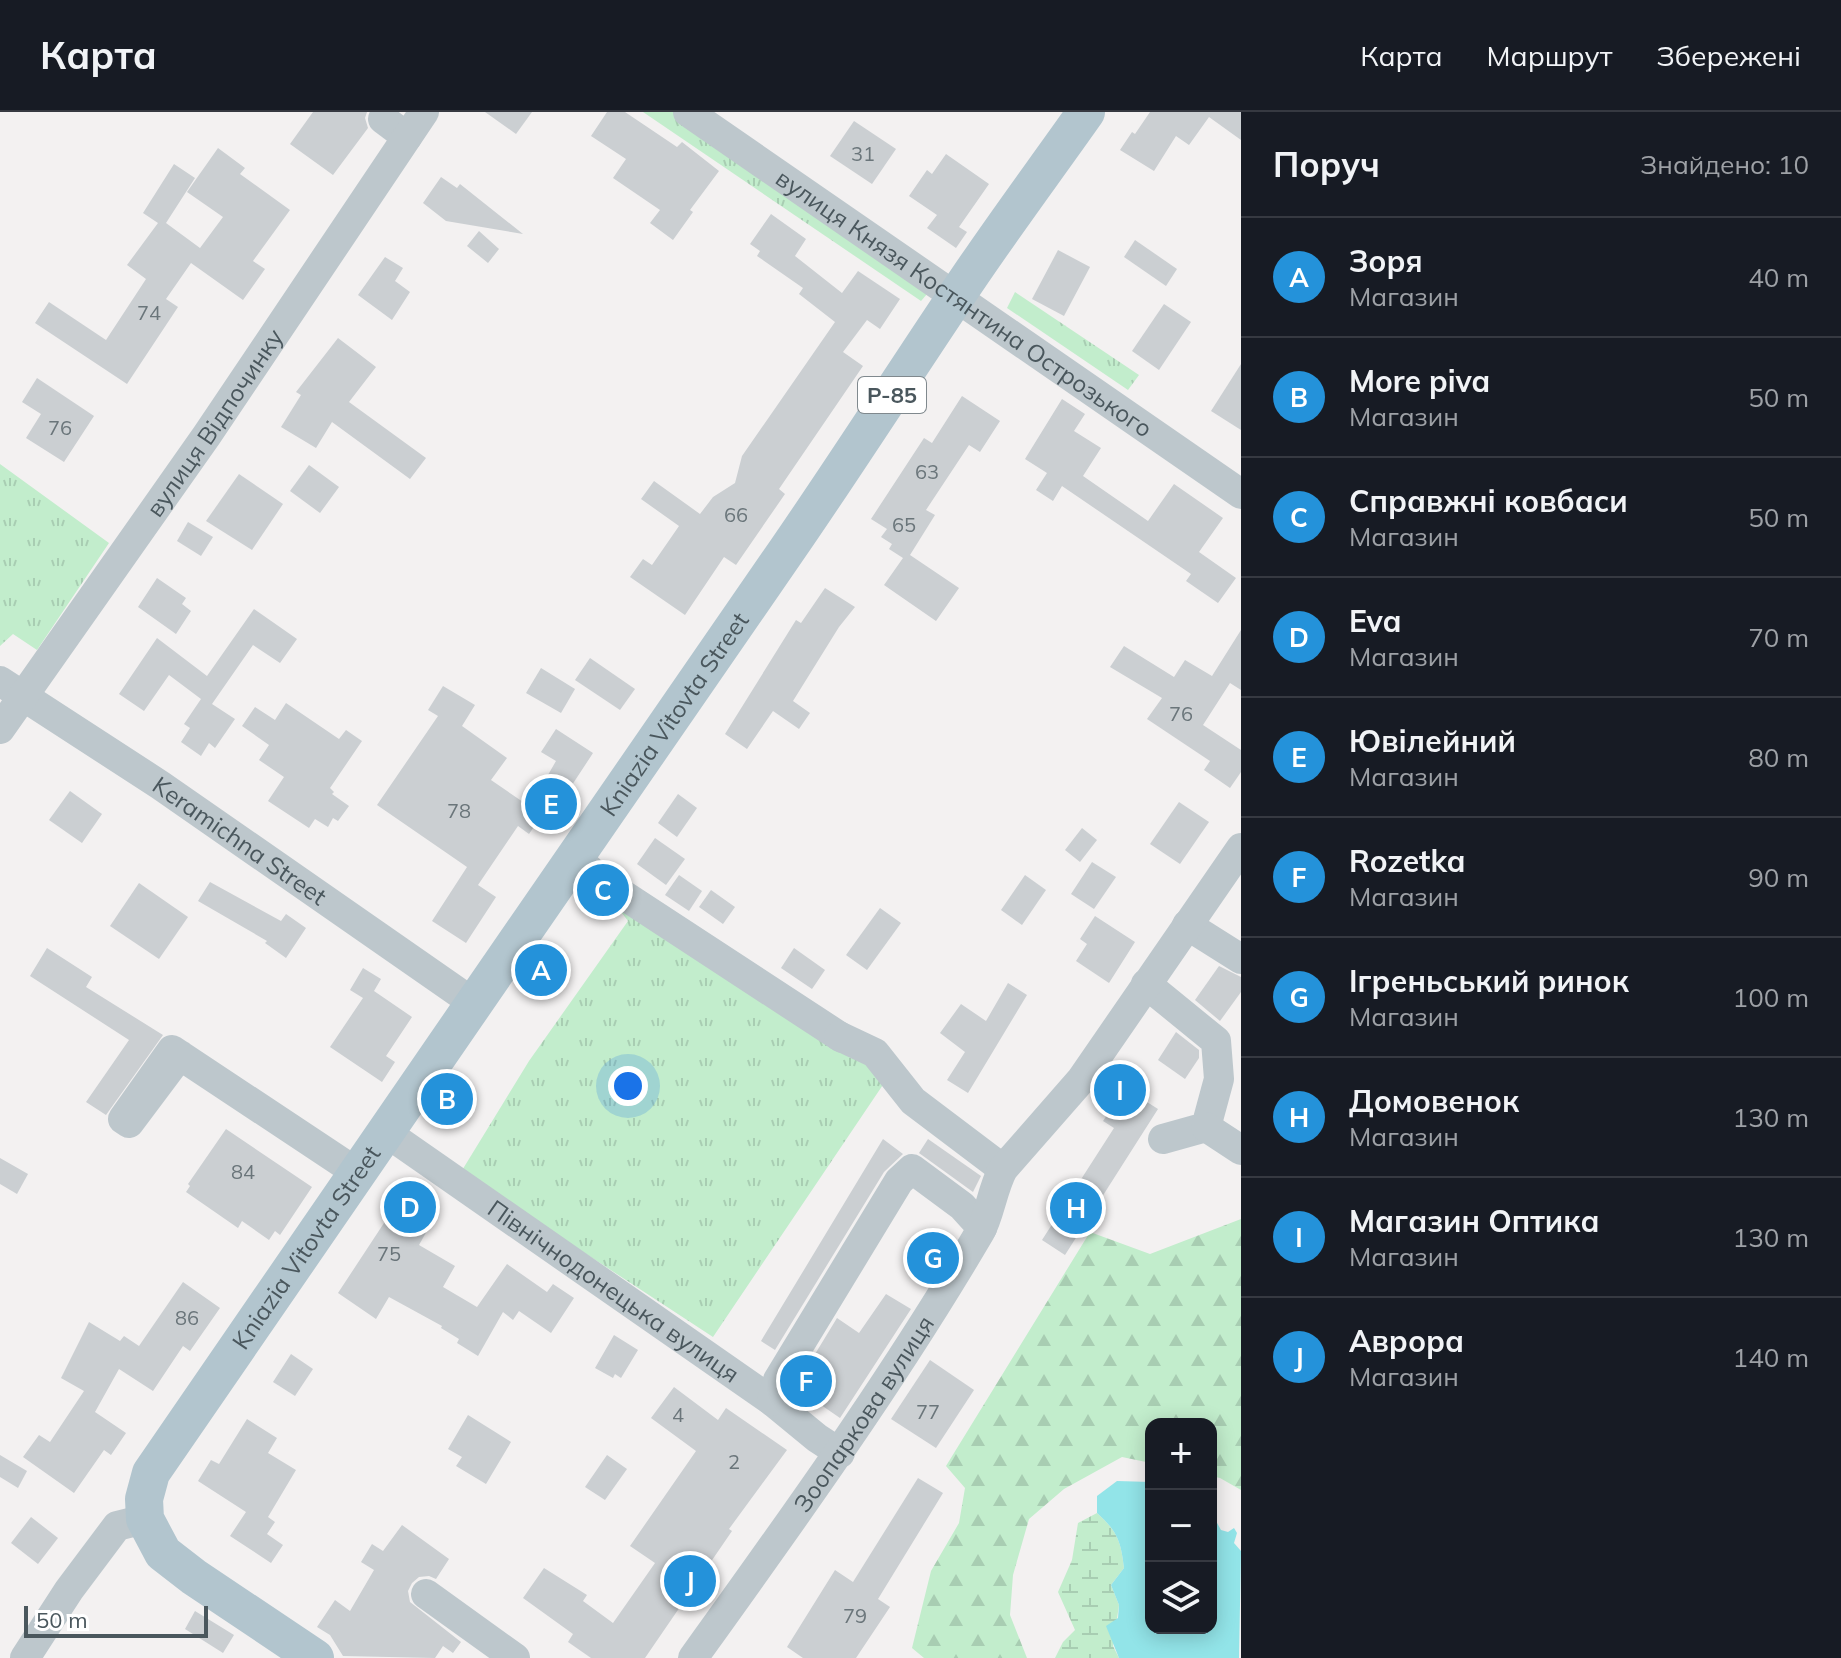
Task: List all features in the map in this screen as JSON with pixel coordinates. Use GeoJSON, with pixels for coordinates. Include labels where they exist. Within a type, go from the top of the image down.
{"type":"FeatureCollection","features":[{"type":"Feature","properties":{"kind":"main road","name":"Kniazia Vitovta Street"},"geometry":{"type":"LineString","coordinates":[[145,1519],[144,1499],[151,1473],[384,1131],[475,1004],[574,855],[823,498],[955,297],[1086,112]]}},
{"type":"Feature","properties":{"kind":"main road"},"geometry":{"type":"LineString","coordinates":[[145,1519],[163,1553],[315,1658]]}},
{"type":"Feature","properties":{"kind":"street","name":"вулиця Відпочинку"},"geometry":{"type":"LineString","coordinates":[[0,729],[11,689],[207,435],[395,128],[424,112]]}},
{"type":"Feature","properties":{"kind":"street","name":"вулиця Князя Костянтина Острозького"},"geometry":{"type":"LineString","coordinates":[[688,112],[1241,494]]}},
{"type":"Feature","properties":{"kind":"street","name":"Keramichna Street"},"geometry":{"type":"LineString","coordinates":[[11,689],[160,785],[475,1004]]}},
{"type":"Feature","properties":{"kind":"street","name":"Зоопаркова вулиця"},"geometry":{"type":"LineString","coordinates":[[693,1658],[840,1453],[982,1228],[995,1184],[1003,1169],[1081,1080],[1241,848]]}},
{"type":"Feature","properties":{"kind":"street"},"geometry":{"type":"LineString","coordinates":[[574,855],[599,879],[841,1037],[875,1053],[913,1101],[1003,1169]]}},
{"type":"Feature","properties":{"kind":"street"},"geometry":{"type":"LineString","coordinates":[[1187,925],[1241,959]]}},
{"type":"Feature","properties":{"kind":"street"},"geometry":{"type":"LineString","coordinates":[[1146,984],[1216,1041],[1219,1079],[1206,1127]]}},
{"type":"Feature","properties":{"kind":"street"},"geometry":{"type":"LineString","coordinates":[[180,1055],[356,1172]]}},
{"type":"Feature","properties":{"kind":"street"},"geometry":{"type":"LineString","coordinates":[[1163,1139],[1206,1127],[1241,1150]]}},
{"type":"Feature","properties":{"kind":"street","name":"Північнодонецька вулиця"},"geometry":{"type":"LineString","coordinates":[[384,1131],[772,1401],[840,1453]]}},
{"type":"Feature","properties":{"kind":"street"},"geometry":{"type":"LineString","coordinates":[[772,1401],[778,1380],[899,1181],[912,1169],[962,1206],[982,1228]]}},
{"type":"Feature","properties":{"kind":"street"},"geometry":{"type":"LineString","coordinates":[[25,1658],[69,1590],[117,1526],[145,1519]]}},
{"type":"Feature","properties":{"kind":"street"},"geometry":{"type":"LineString","coordinates":[[426,1594],[515,1658]]}},
{"type":"Feature","properties":{"kind":"green space"},"geometry":{"type":"Polygon","coordinates":[[[643,112],[676,112],[934,286],[921,301],[643,112]]]}},
{"type":"Feature","properties":{"kind":"green space"},"geometry":{"type":"Polygon","coordinates":[[[1015,292],[1139,375],[1128,390],[1007,308],[1015,292]]]}},
{"type":"Feature","properties":{"kind":"green space"},"geometry":{"type":"Polygon","coordinates":[[[0,464],[109,543],[37,650],[13,634],[0,646],[0,464]]]}},
{"type":"Feature","properties":{"kind":"green space"},"geometry":{"type":"Polygon","coordinates":[[[606,892],[897,1064],[713,1337],[461,1172],[529,1061],[628,921],[606,892]]]}},
{"type":"Feature","properties":{"kind":"green space"},"geometry":{"type":"Polygon","coordinates":[[[1241,1219],[1241,1490],[1217,1477],[1217,1418],[1145,1418],[1145,1462],[1122,1457],[1064,1489],[1029,1519],[1013,1575],[1010,1615],[1027,1658],[924,1658],[912,1648],[931,1571],[959,1523],[965,1488],[946,1466],[1090,1232],[1150,1254],[1241,1219]]]}},
{"type":"Feature","properties":{"kind":"green space"},"geometry":{"type":"Polygon","coordinates":[[[1097,1513],[1114,1531],[1123,1559],[1124,1568],[1111,1585],[1119,1605],[1113,1646],[1119,1658],[1055,1658],[1063,1642],[1075,1630],[1058,1592],[1072,1560],[1078,1523],[1097,1513]]]}},
{"type":"Feature","properties":{"kind":"water"},"geometry":{"type":"Polygon","coordinates":[[[1117,1481],[1145,1482],[1145,1634],[1217,1634],[1217,1523],[1221,1530],[1228,1532],[1234,1528],[1237,1533],[1234,1543],[1241,1551],[1239,1658],[1119,1658],[1106,1626],[1118,1618],[1119,1605],[1111,1585],[1124,1568],[1123,1559],[1114,1531],[1097,1513],[1097,1496],[1117,1481]]]}},
{"type":"Feature","properties":{"kind":"building"},"geometry":{"type":"Polygon","coordinates":[[[313,112],[367,112],[368,128],[333,175],[290,144],[313,112]]]}},
{"type":"Feature","properties":{"kind":"building"},"geometry":{"type":"Polygon","coordinates":[[[485,112],[532,112],[516,134],[485,112]]]}},
{"type":"Feature","properties":{"kind":"building"},"geometry":{"type":"Polygon","coordinates":[[[607,112],[625,112],[677,147],[682,142],[719,171],[690,210],[693,212],[673,240],[650,223],[660,210],[613,178],[626,159],[591,136],[607,112]]]}},
{"type":"Feature","properties":{"kind":"building"},"geometry":{"type":"Polygon","coordinates":[[[1150,112],[1241,112],[1241,140],[1209,117],[1189,145],[1176,136],[1154,171],[1120,150],[1150,112]]]}},
{"type":"Feature","properties":{"kind":"building"},"geometry":{"type":"Polygon","coordinates":[[[854,121],[896,149],[872,184],[830,156],[854,121]]]}},
{"type":"Feature","properties":{"kind":"building"},"geometry":{"type":"Polygon","coordinates":[[[218,148],[245,168],[240,174],[290,210],[253,261],[265,269],[243,300],[191,263],[166,299],[178,307],[127,384],[35,323],[49,302],[106,340],[146,279],[127,265],[158,223],[143,213],[174,164],[195,178],[166,223],[200,248],[223,217],[187,192],[218,148]]]}},
{"type":"Feature","properties":{"kind":"building"},"geometry":{"type":"Polygon","coordinates":[[[946,154],[989,184],[959,227],[967,232],[956,248],[927,228],[937,215],[909,196],[927,170],[932,174],[946,154]]]}},
{"type":"Feature","properties":{"kind":"building"},"geometry":{"type":"Polygon","coordinates":[[[441,177],[457,188],[460,184],[523,234],[446,221],[423,203],[441,177]]]}},
{"type":"Feature","properties":{"kind":"building"},"geometry":{"type":"Polygon","coordinates":[[[771,214],[806,239],[795,256],[842,293],[858,271],[900,299],[880,329],[867,320],[843,352],[863,366],[779,489],[785,494],[736,565],[724,557],[685,615],[630,577],[643,559],[652,565],[679,526],[641,499],[654,481],[700,514],[713,497],[735,483],[742,456],[835,322],[799,294],[803,288],[757,256],[760,251],[750,244],[771,214]]]}},
{"type":"Feature","properties":{"kind":"building"},"geometry":{"type":"Polygon","coordinates":[[[479,231],[499,249],[488,263],[467,246],[479,231]]]}},
{"type":"Feature","properties":{"kind":"building"},"geometry":{"type":"Polygon","coordinates":[[[1135,240],[1177,269],[1166,286],[1124,257],[1135,240]]]}},
{"type":"Feature","properties":{"kind":"building"},"geometry":{"type":"Polygon","coordinates":[[[1058,250],[1090,267],[1064,316],[1032,299],[1058,250]]]}},
{"type":"Feature","properties":{"kind":"building"},"geometry":{"type":"Polygon","coordinates":[[[385,257],[403,268],[395,281],[410,292],[392,320],[358,295],[385,257]]]}},
{"type":"Feature","properties":{"kind":"building"},"geometry":{"type":"Polygon","coordinates":[[[1164,304],[1191,322],[1159,370],[1132,351],[1164,304]]]}},
{"type":"Feature","properties":{"kind":"building"},"geometry":{"type":"Polygon","coordinates":[[[338,338],[376,367],[349,402],[426,458],[410,479],[332,422],[316,448],[281,427],[301,395],[296,392],[338,338]]]}},
{"type":"Feature","properties":{"kind":"building"},"geometry":{"type":"Polygon","coordinates":[[[1241,364],[1241,430],[1211,411],[1241,364]]]}},
{"type":"Feature","properties":{"kind":"building"},"geometry":{"type":"Polygon","coordinates":[[[37,378],[94,416],[64,462],[26,438],[41,414],[22,402],[37,378]]]}},
{"type":"Feature","properties":{"kind":"building"},"geometry":{"type":"Polygon","coordinates":[[[962,396],[1000,421],[980,452],[969,445],[926,510],[935,515],[910,555],[959,588],[936,621],[884,585],[903,558],[889,549],[892,544],[881,537],[887,529],[871,519],[924,438],[932,443],[962,396]]]}},
{"type":"Feature","properties":{"kind":"building"},"geometry":{"type":"Polygon","coordinates":[[[1062,399],[1085,414],[1074,431],[1101,448],[1083,476],[1148,521],[1174,484],[1223,518],[1199,552],[1236,578],[1218,603],[1186,581],[1191,574],[1062,486],[1053,501],[1036,490],[1047,473],[1025,459],[1062,399]]]}},
{"type":"Feature","properties":{"kind":"building"},"geometry":{"type":"Polygon","coordinates":[[[309,465],[339,487],[320,513],[290,491],[309,465]]]}},
{"type":"Feature","properties":{"kind":"building"},"geometry":{"type":"Polygon","coordinates":[[[239,474],[283,504],[252,550],[206,521],[239,474]]]}},
{"type":"Feature","properties":{"kind":"building"},"geometry":{"type":"Polygon","coordinates":[[[188,522],[213,537],[201,556],[177,541],[188,522]]]}},
{"type":"Feature","properties":{"kind":"building"},"geometry":{"type":"Polygon","coordinates":[[[157,578],[186,598],[182,604],[191,611],[176,634],[138,607],[157,578]]]}},
{"type":"Feature","properties":{"kind":"building"},"geometry":{"type":"Polygon","coordinates":[[[825,588],[855,607],[793,701],[810,713],[799,729],[773,711],[747,749],[725,734],[796,620],[801,623],[825,588]]]}},
{"type":"Feature","properties":{"kind":"building"},"geometry":{"type":"Polygon","coordinates":[[[254,609],[297,639],[280,663],[253,645],[212,704],[235,719],[215,748],[209,743],[201,756],[181,742],[190,728],[184,724],[201,699],[169,675],[144,711],[119,694],[157,638],[207,676],[254,609]]]}},
{"type":"Feature","properties":{"kind":"building"},"geometry":{"type":"Polygon","coordinates":[[[1241,630],[1241,690],[1230,683],[1203,725],[1241,750],[1241,772],[1230,788],[1204,770],[1210,761],[1147,719],[1162,698],[1110,667],[1124,646],[1174,677],[1185,660],[1212,676],[1241,630]]]}},
{"type":"Feature","properties":{"kind":"building"},"geometry":{"type":"Polygon","coordinates":[[[590,658],[635,689],[620,710],[575,680],[590,658]]]}},
{"type":"Feature","properties":{"kind":"building"},"geometry":{"type":"Polygon","coordinates":[[[541,668],[575,689],[561,713],[526,693],[541,668]]]}},
{"type":"Feature","properties":{"kind":"building"},"geometry":{"type":"Polygon","coordinates":[[[443,686],[475,705],[462,726],[507,758],[491,780],[542,815],[529,834],[518,826],[478,885],[496,897],[466,943],[432,921],[467,867],[377,805],[438,716],[428,710],[443,686]]]}},
{"type":"Feature","properties":{"kind":"building"},"geometry":{"type":"Polygon","coordinates":[[[286,703],[339,739],[346,730],[362,741],[330,788],[334,792],[332,794],[349,806],[338,821],[333,818],[328,827],[315,819],[309,828],[268,801],[284,777],[259,760],[269,745],[242,726],[255,707],[275,720],[286,703]]]}},
{"type":"Feature","properties":{"kind":"building"},"geometry":{"type":"Polygon","coordinates":[[[556,729],[593,753],[553,814],[533,801],[556,761],[541,752],[556,729]]]}},
{"type":"Feature","properties":{"kind":"building"},"geometry":{"type":"Polygon","coordinates":[[[70,791],[102,814],[82,843],[49,820],[70,791]]]}},
{"type":"Feature","properties":{"kind":"building"},"geometry":{"type":"Polygon","coordinates":[[[678,794],[697,808],[677,837],[658,823],[678,794]]]}},
{"type":"Feature","properties":{"kind":"building"},"geometry":{"type":"Polygon","coordinates":[[[1179,802],[1209,822],[1180,864],[1150,844],[1179,802]]]}},
{"type":"Feature","properties":{"kind":"building"},"geometry":{"type":"Polygon","coordinates":[[[1082,828],[1097,840],[1080,862],[1065,850],[1082,828]]]}},
{"type":"Feature","properties":{"kind":"building"},"geometry":{"type":"Polygon","coordinates":[[[655,838],[685,859],[666,885],[637,864],[655,838]]]}},
{"type":"Feature","properties":{"kind":"building"},"geometry":{"type":"Polygon","coordinates":[[[1092,862],[1116,877],[1094,909],[1071,894],[1092,862]]]}},
{"type":"Feature","properties":{"kind":"building"},"geometry":{"type":"Polygon","coordinates":[[[679,875],[702,891],[689,911],[665,895],[679,875]]]}},
{"type":"Feature","properties":{"kind":"building"},"geometry":{"type":"Polygon","coordinates":[[[1025,875],[1046,890],[1022,925],[1001,910],[1025,875]]]}},
{"type":"Feature","properties":{"kind":"building"},"geometry":{"type":"Polygon","coordinates":[[[210,882],[281,921],[286,914],[306,928],[286,958],[265,943],[267,941],[198,901],[210,882]]]}},
{"type":"Feature","properties":{"kind":"building"},"geometry":{"type":"Polygon","coordinates":[[[139,883],[188,917],[159,959],[110,926],[139,883]]]}},
{"type":"Feature","properties":{"kind":"building"},"geometry":{"type":"Polygon","coordinates":[[[711,890],[735,907],[723,924],[699,907],[711,890]]]}},
{"type":"Feature","properties":{"kind":"building"},"geometry":{"type":"Polygon","coordinates":[[[880,908],[901,923],[867,970],[846,955],[880,908]]]}},
{"type":"Feature","properties":{"kind":"building"},"geometry":{"type":"Polygon","coordinates":[[[1095,916],[1135,942],[1109,983],[1076,961],[1087,944],[1080,939],[1095,916]]]}},
{"type":"Feature","properties":{"kind":"building"},"geometry":{"type":"Polygon","coordinates":[[[47,948],[92,977],[86,987],[163,1035],[106,1115],[86,1102],[129,1040],[30,976],[47,948]]]}},
{"type":"Feature","properties":{"kind":"building"},"geometry":{"type":"Polygon","coordinates":[[[794,948],[825,970],[812,989],[781,968],[794,948]]]}},
{"type":"Feature","properties":{"kind":"building"},"geometry":{"type":"Polygon","coordinates":[[[1219,966],[1241,977],[1241,992],[1220,1021],[1195,1000],[1219,966]]]}},
{"type":"Feature","properties":{"kind":"building"},"geometry":{"type":"Polygon","coordinates":[[[363,968],[381,979],[374,991],[412,1017],[386,1056],[395,1062],[382,1082],[330,1047],[363,998],[350,990],[363,968]]]}},
{"type":"Feature","properties":{"kind":"building"},"geometry":{"type":"Polygon","coordinates":[[[1008,983],[1027,995],[968,1093],[947,1080],[965,1052],[940,1033],[961,1004],[986,1021],[1008,983]]]}},
{"type":"Feature","properties":{"kind":"building"},"geometry":{"type":"Polygon","coordinates":[[[1176,1032],[1199,1050],[1199,1058],[1185,1079],[1158,1060],[1176,1032]]]}},
{"type":"Feature","properties":{"kind":"building"},"geometry":{"type":"Polygon","coordinates":[[[1125,1088],[1158,1109],[1065,1255],[1042,1240],[1114,1128],[1103,1121],[1125,1088]]]}},
{"type":"Feature","properties":{"kind":"building"},"geometry":{"type":"Polygon","coordinates":[[[226,1129],[312,1187],[280,1235],[275,1231],[269,1240],[242,1221],[238,1228],[186,1192],[190,1186],[188,1184],[226,1129]]]}},
{"type":"Feature","properties":{"kind":"building"},"geometry":{"type":"Polygon","coordinates":[[[883,1139],[903,1154],[884,1172],[775,1350],[761,1341],[883,1139]]]}},
{"type":"Feature","properties":{"kind":"building"},"geometry":{"type":"Polygon","coordinates":[[[928,1139],[981,1176],[973,1192],[919,1153],[928,1139]]]}},
{"type":"Feature","properties":{"kind":"building"},"geometry":{"type":"Polygon","coordinates":[[[0,1158],[28,1174],[17,1194],[0,1184],[0,1158]]]}},
{"type":"Feature","properties":{"kind":"building"},"geometry":{"type":"Polygon","coordinates":[[[407,1188],[437,1213],[419,1245],[455,1266],[443,1287],[477,1307],[507,1264],[547,1292],[553,1284],[574,1298],[551,1333],[519,1311],[513,1320],[503,1312],[478,1356],[457,1343],[459,1339],[442,1326],[389,1297],[376,1319],[338,1293],[407,1188]]]}},
{"type":"Feature","properties":{"kind":"building"},"geometry":{"type":"Polygon","coordinates":[[[183,1282],[220,1308],[190,1351],[183,1346],[153,1391],[119,1369],[95,1412],[126,1433],[111,1455],[104,1450],[74,1493],[23,1457],[39,1435],[50,1442],[84,1391],[61,1378],[89,1322],[120,1341],[124,1336],[139,1346],[183,1282]]]}},
{"type":"Feature","properties":{"kind":"building"},"geometry":{"type":"Polygon","coordinates":[[[886,1294],[911,1309],[840,1418],[795,1387],[837,1318],[859,1333],[886,1294]]]}},
{"type":"Feature","properties":{"kind":"building"},"geometry":{"type":"Polygon","coordinates":[[[614,1335],[638,1350],[621,1378],[615,1374],[613,1378],[595,1368],[614,1335]]]}},
{"type":"Feature","properties":{"kind":"building"},"geometry":{"type":"Polygon","coordinates":[[[291,1354],[313,1369],[295,1396],[273,1382],[291,1354]]]}},
{"type":"Feature","properties":{"kind":"building"},"geometry":{"type":"Polygon","coordinates":[[[930,1360],[974,1390],[936,1448],[891,1419],[930,1360]]]}},
{"type":"Feature","properties":{"kind":"building"},"geometry":{"type":"Polygon","coordinates":[[[674,1387],[718,1420],[726,1408],[787,1450],[729,1529],[732,1531],[645,1658],[591,1658],[568,1642],[573,1634],[523,1598],[544,1568],[587,1595],[583,1601],[613,1623],[655,1563],[630,1546],[696,1451],[651,1418],[674,1387]]]}},
{"type":"Feature","properties":{"kind":"building"},"geometry":{"type":"Polygon","coordinates":[[[468,1415],[511,1442],[486,1484],[456,1466],[462,1457],[448,1449],[468,1415]]]}},
{"type":"Feature","properties":{"kind":"building"},"geometry":{"type":"Polygon","coordinates":[[[247,1419],[277,1438],[268,1453],[296,1470],[268,1517],[275,1522],[267,1534],[283,1545],[271,1563],[230,1536],[246,1512],[198,1481],[211,1460],[219,1464],[247,1419]]]}},
{"type":"Feature","properties":{"kind":"building"},"geometry":{"type":"Polygon","coordinates":[[[0,1455],[27,1471],[18,1488],[0,1477],[0,1455]]]}},
{"type":"Feature","properties":{"kind":"building"},"geometry":{"type":"Polygon","coordinates":[[[607,1455],[627,1469],[605,1500],[585,1487],[607,1455]]]}},
{"type":"Feature","properties":{"kind":"building"},"geometry":{"type":"Polygon","coordinates":[[[918,1478],[943,1493],[878,1599],[890,1607],[856,1658],[803,1658],[787,1647],[835,1570],[853,1582],[918,1478]]]}},
{"type":"Feature","properties":{"kind":"building"},"geometry":{"type":"Polygon","coordinates":[[[31,1517],[58,1538],[38,1564],[11,1543],[31,1517]]]}},
{"type":"Feature","properties":{"kind":"building"},"geometry":{"type":"Polygon","coordinates":[[[402,1525],[449,1559],[436,1579],[419,1577],[412,1583],[408,1591],[410,1602],[461,1642],[453,1653],[443,1646],[435,1658],[343,1656],[330,1635],[317,1627],[335,1600],[350,1611],[374,1570],[361,1562],[372,1544],[383,1551],[402,1525]]]}},
{"type":"Feature","properties":{"kind":"building"},"geometry":{"type":"Polygon","coordinates":[[[195,1611],[234,1635],[223,1653],[185,1629],[195,1611]]]}},
{"type":"Feature","properties":{"kind":"place","name":"Ювілейний"},"geometry":{"type":"Point","coordinates":[551,804]}},
{"type":"Feature","properties":{"kind":"place","name":"Справжні ковбаси"},"geometry":{"type":"Point","coordinates":[603,890]}},
{"type":"Feature","properties":{"kind":"place","name":"Зоря"},"geometry":{"type":"Point","coordinates":[541,970]}},
{"type":"Feature","properties":{"kind":"place","name":"Магазин Оптика"},"geometry":{"type":"Point","coordinates":[1120,1090]}},
{"type":"Feature","properties":{"kind":"place","name":"More piva"},"geometry":{"type":"Point","coordinates":[447,1099]}},
{"type":"Feature","properties":{"kind":"place","name":"Eva"},"geometry":{"type":"Point","coordinates":[410,1207]}},
{"type":"Feature","properties":{"kind":"place","name":"Домовенок"},"geometry":{"type":"Point","coordinates":[1076,1208]}},
{"type":"Feature","properties":{"kind":"place","name":"Ігреньський ринок"},"geometry":{"type":"Point","coordinates":[933,1258]}},
{"type":"Feature","properties":{"kind":"place","name":"Rozetka"},"geometry":{"type":"Point","coordinates":[806,1381]}},
{"type":"Feature","properties":{"kind":"place","name":"Аврора"},"geometry":{"type":"Point","coordinates":[690,1581]}}]}
